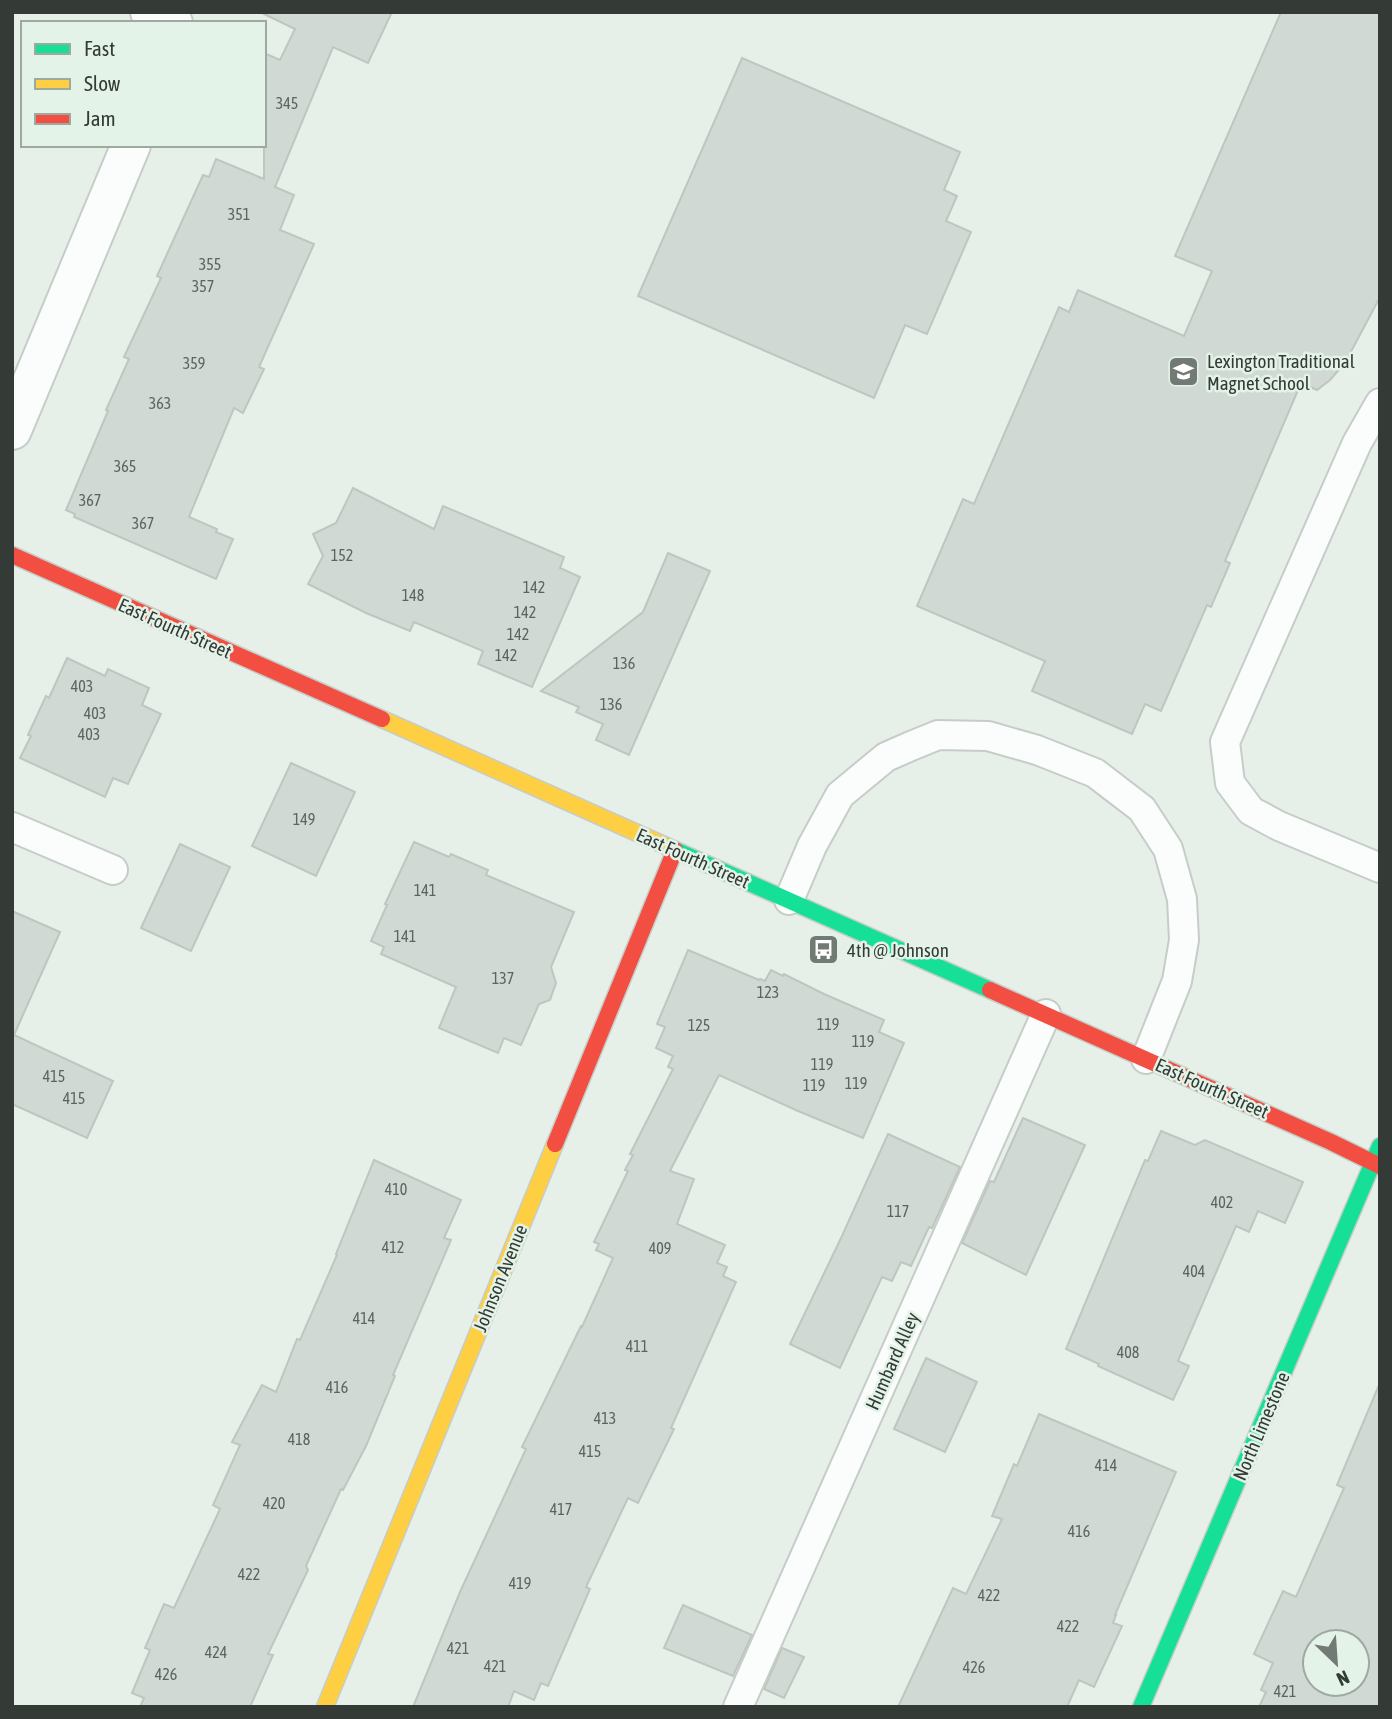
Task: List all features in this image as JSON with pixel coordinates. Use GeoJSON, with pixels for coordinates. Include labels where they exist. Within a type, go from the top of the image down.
{"type":"FeatureCollection","features":[{"type":"Feature","properties":{"kind":"street"},"geometry":{"type":"LineString","coordinates":[[150,12],[169,21]]}},
{"type":"Feature","properties":{"kind":"street"},"geometry":{"type":"LineString","coordinates":[[12,430],[130,147]]}},
{"type":"Feature","properties":{"kind":"street","name":"East Fourth Street"},"geometry":{"type":"LineString","coordinates":[[12,555],[1046,1014],[1331,1142],[1376,1165]]}},
{"type":"Feature","properties":{"kind":"street","name":"Johnson Avenue"},"geometry":{"type":"LineString","coordinates":[[325,1707],[675,850]]}},
{"type":"Feature","properties":{"kind":"street","name":"North Limestone"},"geometry":{"type":"LineString","coordinates":[[1141,1707],[1376,1165],[1380,1146]]}},
{"type":"Feature","properties":{"kind":"lane"},"geometry":{"type":"LineString","coordinates":[[1380,403],[1357,443],[1225,742],[1230,782],[1251,811],[1279,826],[1380,868]]}},
{"type":"Feature","properties":{"kind":"lane"},"geometry":{"type":"LineString","coordinates":[[789,900],[812,846],[840,795],[886,757],[911,746],[938,735],[988,736],[1037,750],[1095,773],[1143,809],[1168,849],[1182,899],[1185,940],[1177,981],[1146,1059]]}},
{"type":"Feature","properties":{"kind":"lane"},"geometry":{"type":"LineString","coordinates":[[12,827],[113,870]]}},
{"type":"Feature","properties":{"kind":"lane","name":"Humbard Alley"},"geometry":{"type":"LineString","coordinates":[[738,1707],[1046,1014]]}},
{"type":"Feature","properties":{"kind":"building"},"geometry":{"type":"Polygon","coordinates":[[[260,12],[392,12],[368,63],[333,47],[275,187],[294,195],[280,230],[314,244],[259,367],[264,369],[243,413],[234,408],[189,517],[233,539],[216,579],[74,517],[75,514],[66,510],[129,359],[124,357],[161,278],[157,276],[203,175],[209,177],[216,159],[264,179],[266,54],[280,60],[295,29],[260,12]]]}},
{"type":"Feature","properties":{"kind":"building","name":"Lexington Traditional Magnet School"},"geometry":{"type":"Polygon","coordinates":[[[1281,12],[1380,12],[1380,297],[1345,363],[1330,380],[1317,390],[1301,383],[1225,561],[1230,563],[1211,607],[1207,605],[1161,711],[1145,704],[1132,734],[1032,691],[1045,661],[917,606],[963,499],[974,504],[1059,307],[1069,312],[1078,290],[1184,336],[1212,271],[1175,256],[1281,12]]]}},
{"type":"Feature","properties":{"kind":"building"},"geometry":{"type":"Polygon","coordinates":[[[742,58],[960,152],[944,190],[957,196],[946,221],[971,232],[927,334],[905,325],[874,398],[638,296],[742,58]]]}},
{"type":"Feature","properties":{"kind":"building"},"geometry":{"type":"Polygon","coordinates":[[[353,488],[434,529],[443,506],[564,557],[560,568],[580,577],[532,687],[478,664],[483,651],[414,622],[410,631],[308,584],[323,556],[313,534],[336,523],[353,488]]]}},
{"type":"Feature","properties":{"kind":"building"},"geometry":{"type":"Polygon","coordinates":[[[668,553],[710,571],[629,755],[596,740],[603,724],[576,712],[579,707],[541,691],[643,612],[668,553]]]}},
{"type":"Feature","properties":{"kind":"building"},"geometry":{"type":"Polygon","coordinates":[[[67,658],[105,676],[108,669],[149,688],[142,705],[161,714],[128,784],[113,778],[105,797],[20,758],[46,696],[49,698],[67,658]]]}},
{"type":"Feature","properties":{"kind":"building"},"geometry":{"type":"Polygon","coordinates":[[[291,763],[355,792],[316,876],[252,846],[291,763]]]}},
{"type":"Feature","properties":{"kind":"building"},"geometry":{"type":"Polygon","coordinates":[[[414,842],[488,870],[486,875],[574,912],[551,967],[556,983],[550,1000],[539,1004],[521,1045],[504,1038],[498,1053],[439,1028],[456,987],[381,954],[384,947],[371,941],[414,842]]]}},
{"type":"Feature","properties":{"kind":"building"},"geometry":{"type":"Polygon","coordinates":[[[180,844],[230,867],[191,951],[141,928],[180,844]]]}},
{"type":"Feature","properties":{"kind":"building"},"geometry":{"type":"Polygon","coordinates":[[[12,911],[60,932],[14,1035],[113,1081],[87,1138],[12,1104],[12,911]]]}},
{"type":"Feature","properties":{"kind":"building"},"geometry":{"type":"Polygon","coordinates":[[[688,950],[759,980],[765,981],[771,970],[783,976],[784,974],[884,1020],[879,1032],[904,1043],[863,1138],[719,1075],[670,1171],[694,1179],[677,1224],[725,1245],[717,1263],[727,1267],[723,1276],[736,1282],[671,1428],[674,1429],[638,1503],[628,1498],[586,1587],[590,1589],[548,1686],[541,1683],[534,1700],[514,1691],[508,1707],[413,1707],[460,1592],[526,1449],[522,1447],[613,1258],[596,1250],[599,1244],[594,1242],[628,1171],[625,1170],[633,1155],[630,1154],[673,1069],[668,1067],[673,1056],[656,1048],[665,1027],[657,1024],[688,950]]]}},
{"type":"Feature","properties":{"kind":"building"},"geometry":{"type":"Polygon","coordinates":[[[1023,1118],[1085,1145],[1026,1275],[962,1243],[1023,1118]]]}},
{"type":"Feature","properties":{"kind":"building"},"geometry":{"type":"Polygon","coordinates":[[[1161,1131],[1195,1145],[1205,1140],[1303,1182],[1285,1223],[1258,1211],[1249,1232],[1236,1226],[1178,1361],[1189,1366],[1173,1400],[1066,1349],[1145,1160],[1148,1161],[1161,1131]]]}},
{"type":"Feature","properties":{"kind":"building"},"geometry":{"type":"Polygon","coordinates":[[[888,1134],[960,1167],[911,1266],[901,1262],[892,1281],[882,1277],[840,1368],[790,1344],[888,1134]]]}},
{"type":"Feature","properties":{"kind":"building"},"geometry":{"type":"Polygon","coordinates":[[[374,1160],[461,1200],[444,1238],[451,1240],[393,1375],[395,1376],[366,1446],[343,1490],[341,1489],[306,1566],[308,1570],[268,1654],[273,1655],[250,1707],[140,1707],[144,1698],[132,1693],[150,1650],[145,1648],[164,1604],[174,1608],[220,1509],[213,1505],[240,1445],[232,1442],[262,1385],[276,1392],[297,1339],[300,1340],[337,1255],[374,1160]]]}},
{"type":"Feature","properties":{"kind":"building"},"geometry":{"type":"Polygon","coordinates":[[[926,1358],[977,1382],[945,1452],[894,1429],[926,1358]]]}},
{"type":"Feature","properties":{"kind":"building"},"geometry":{"type":"Polygon","coordinates":[[[1379,1385],[1380,1707],[1259,1707],[1266,1692],[1261,1690],[1273,1663],[1254,1654],[1283,1591],[1296,1597],[1344,1488],[1337,1485],[1379,1385]]]}},
{"type":"Feature","properties":{"kind":"building"},"geometry":{"type":"Polygon","coordinates":[[[1039,1414],[1176,1472],[1115,1615],[1113,1623],[1122,1626],[1094,1687],[1079,1680],[1067,1707],[898,1707],[953,1588],[966,1594],[1002,1519],[992,1516],[1039,1414]]]}},
{"type":"Feature","properties":{"kind":"building"},"geometry":{"type":"Polygon","coordinates":[[[683,1605],[752,1635],[733,1676],[664,1648],[683,1605]]]}},
{"type":"Feature","properties":{"kind":"building"},"geometry":{"type":"Polygon","coordinates":[[[782,1648],[804,1657],[784,1698],[764,1689],[782,1648]]]}},
{"type":"Feature","properties":{"kind":"traffic: fast"},"geometry":{"type":"LineString","coordinates":[[664,845],[990,990]]}},
{"type":"Feature","properties":{"kind":"traffic: fast"},"geometry":{"type":"LineString","coordinates":[[1141,1707],[1380,1146]]}},
{"type":"Feature","properties":{"kind":"traffic: slow"},"geometry":{"type":"LineString","coordinates":[[382,719],[664,845]]}},
{"type":"Feature","properties":{"kind":"traffic: slow"},"geometry":{"type":"LineString","coordinates":[[325,1707],[555,1144]]}},
{"type":"Feature","properties":{"kind":"traffic: jam"},"geometry":{"type":"LineString","coordinates":[[12,555],[382,719]]}},
{"type":"Feature","properties":{"kind":"traffic: jam"},"geometry":{"type":"LineString","coordinates":[[555,1144],[675,850]]}},
{"type":"Feature","properties":{"kind":"traffic: jam"},"geometry":{"type":"LineString","coordinates":[[990,990],[1380,1166]]}},
{"type":"Feature","properties":{"kind":"place","name":"Lexington Traditional Magnet School"},"geometry":{"type":"Point","coordinates":[1184,372]}},
{"type":"Feature","properties":{"kind":"place","name":"4th @ Johnson"},"geometry":{"type":"Point","coordinates":[824,950]}}]}
